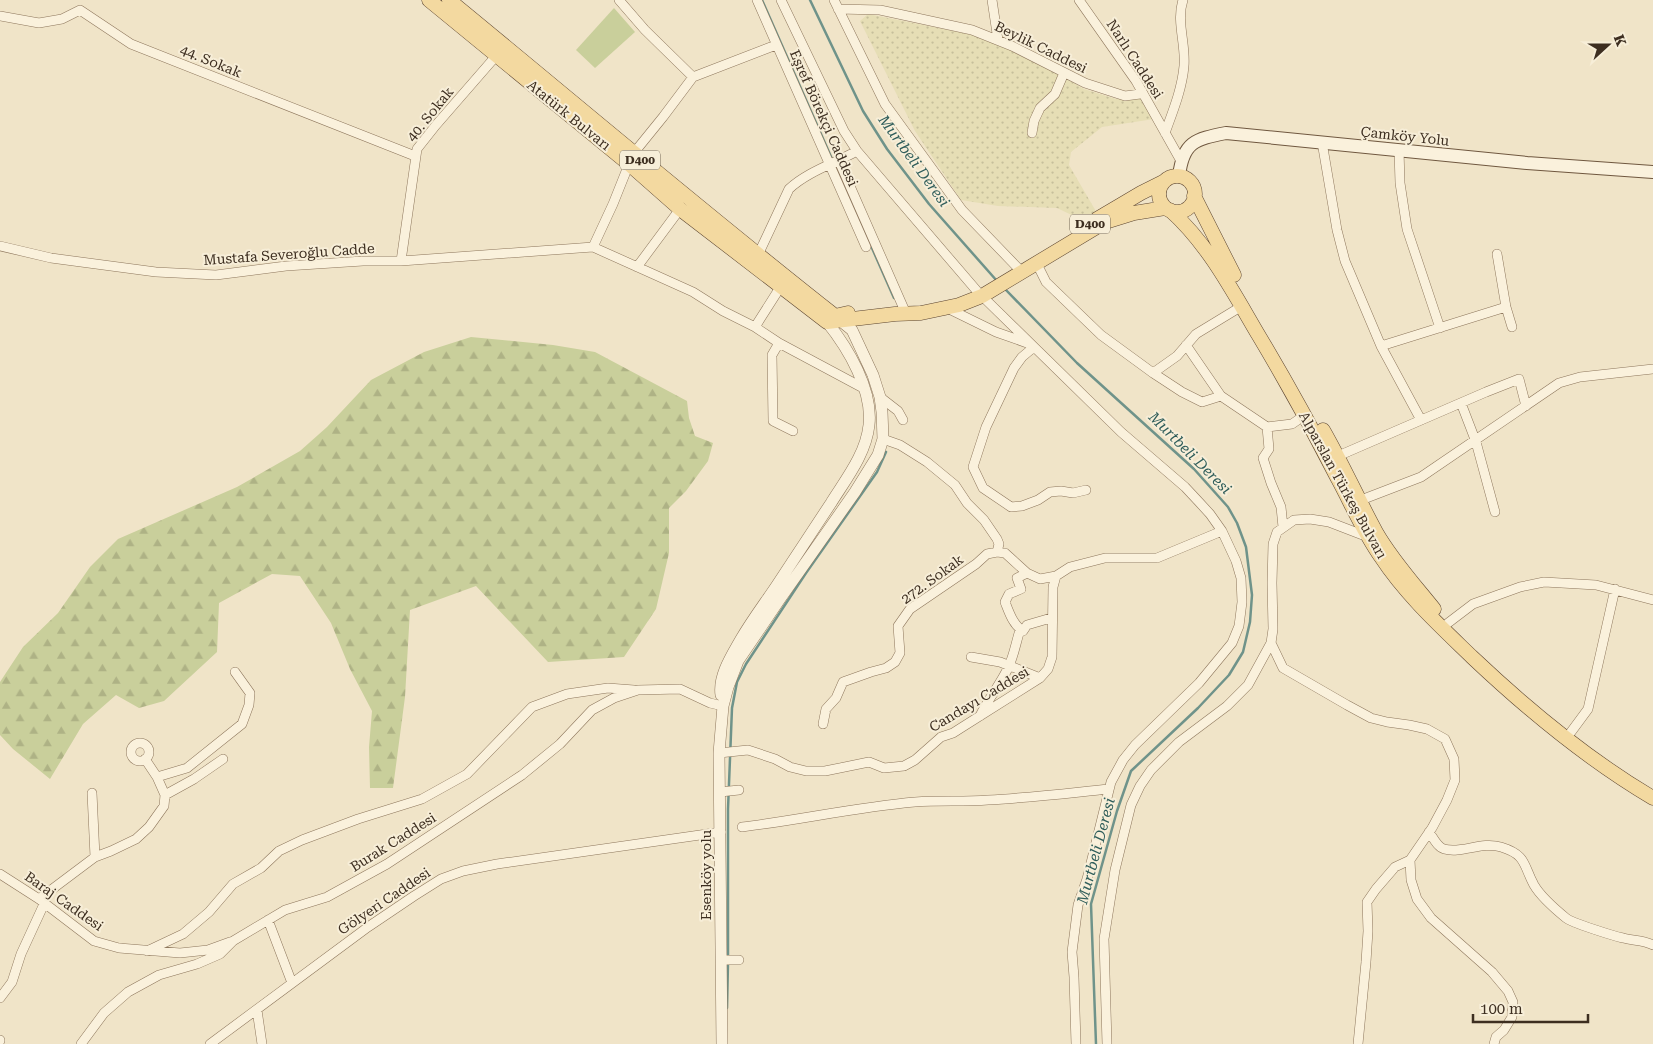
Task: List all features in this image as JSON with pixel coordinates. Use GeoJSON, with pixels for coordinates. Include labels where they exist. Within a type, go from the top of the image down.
{"type":"FeatureCollection","features":[{"type":"Feature","properties":{"kind":"main road","name":"Atatürk Bulvarı"},"geometry":{"type":"LineString","coordinates":[[430,0],[496,56],[758,256],[838,321]]}},
{"type":"Feature","properties":{"kind":"main road","name":"Atatürk Bulvarı"},"geometry":{"type":"LineString","coordinates":[[449,0],[631,159],[680,208],[781,286],[838,321]]}},
{"type":"Feature","properties":{"kind":"main road","name":"Çamköy Yolu"},"geometry":{"type":"LineString","coordinates":[[1179,176],[1181,162],[1195,141],[1226,133],[1527,163],[1653,172]]}},
{"type":"Feature","properties":{"kind":"main road","name":"D400"},"geometry":{"type":"LineString","coordinates":[[838,321],[921,313],[959,305],[1021,270],[1142,193],[1173,176],[1179,176]]}},
{"type":"Feature","properties":{"kind":"main road"},"geometry":{"type":"LineString","coordinates":[[1179,176],[1192,186],[1194,196]]}},
{"type":"Feature","properties":{"kind":"main road"},"geometry":{"type":"LineString","coordinates":[[1163,182],[1159,193],[1162,204],[1168,209]]}},
{"type":"Feature","properties":{"kind":"main road","name":"D400"},"geometry":{"type":"LineString","coordinates":[[1021,270],[1037,264],[1105,222],[1134,213],[1168,209],[1175,212],[1185,210],[1190,206],[1194,196]]}},
{"type":"Feature","properties":{"kind":"main road","name":"Alparslan Türkeş Bulvarı"},"geometry":{"type":"LineString","coordinates":[[1194,196],[1229,267],[1338,456],[1377,533],[1391,555],[1437,612],[1494,668],[1571,732],[1653,787]]}},
{"type":"Feature","properties":{"kind":"main road","name":"Alparslan Türkeş Bulvarı"},"geometry":{"type":"LineString","coordinates":[[1168,209],[1180,220],[1221,270],[1305,415],[1380,557],[1412,597],[1442,629],[1512,695],[1578,748],[1653,798]]}},
{"type":"Feature","properties":{"kind":"main road","name":"D400"},"geometry":{"type":"LineString","coordinates":[[838,321],[936,305],[983,291]]}},
{"type":"Feature","properties":{"kind":"street"},"geometry":{"type":"LineString","coordinates":[[619,0],[645,30],[692,77]]}},
{"type":"Feature","properties":{"kind":"street","name":"Eşref Börekçi Caddesi"},"geometry":{"type":"LineString","coordinates":[[757,0],[776,45],[904,309]]}},
{"type":"Feature","properties":{"kind":"street"},"geometry":{"type":"LineString","coordinates":[[781,0],[844,131],[857,151],[1034,346],[1121,432],[1185,487],[1210,514],[1222,532],[1236,561],[1241,578],[1242,602],[1239,626],[1232,643],[1199,683],[1123,760],[1109,789],[1087,879],[1078,905],[1072,952],[1076,1044]]}},
{"type":"Feature","properties":{"kind":"street"},"geometry":{"type":"LineString","coordinates":[[992,0],[998,40]]}},
{"type":"Feature","properties":{"kind":"street","name":"Narlı Caddesi"},"geometry":{"type":"LineString","coordinates":[[1079,0],[1128,68],[1181,162]]}},
{"type":"Feature","properties":{"kind":"street"},"geometry":{"type":"LineString","coordinates":[[1165,133],[1177,99],[1184,65],[1180,9],[1183,0]]}},
{"type":"Feature","properties":{"kind":"street"},"geometry":{"type":"LineString","coordinates":[[836,4],[890,112],[962,210],[1021,270]]}},
{"type":"Feature","properties":{"kind":"street","name":"Beylik Caddesi"},"geometry":{"type":"LineString","coordinates":[[836,4],[880,10],[972,30],[1012,46],[1084,84],[1125,96],[1140,94],[1142,91]]}},
{"type":"Feature","properties":{"kind":"street","name":"44. Sokak"},"geometry":{"type":"LineString","coordinates":[[0,16],[39,23],[62,18],[80,10],[131,44],[415,156]]}},
{"type":"Feature","properties":{"kind":"street"},"geometry":{"type":"LineString","coordinates":[[776,45],[692,77],[631,159],[593,247],[693,292],[723,311],[755,327],[779,343],[865,389]]}},
{"type":"Feature","properties":{"kind":"street","name":"40. Sokak"},"geometry":{"type":"LineString","coordinates":[[401,260],[417,149],[496,56]]}},
{"type":"Feature","properties":{"kind":"street"},"geometry":{"type":"LineString","coordinates":[[1032,133],[1034,121],[1040,108],[1055,94],[1064,73]]}},
{"type":"Feature","properties":{"kind":"street"},"geometry":{"type":"LineString","coordinates":[[1322,142],[1337,230],[1345,261],[1381,346],[1421,420]]}},
{"type":"Feature","properties":{"kind":"street"},"geometry":{"type":"LineString","coordinates":[[1399,150],[1400,183],[1407,229],[1440,328]]}},
{"type":"Feature","properties":{"kind":"street"},"geometry":{"type":"LineString","coordinates":[[758,256],[789,189],[797,182],[857,151]]}},
{"type":"Feature","properties":{"kind":"street","name":"Eşref Börekçi Caddesi"},"geometry":{"type":"LineString","coordinates":[[834,163],[866,247]]}},
{"type":"Feature","properties":{"kind":"street"},"geometry":{"type":"LineString","coordinates":[[636,267],[680,208]]}},
{"type":"Feature","properties":{"kind":"street","name":"Mustafa Severoğlu Cadde"},"geometry":{"type":"LineString","coordinates":[[0,246],[51,258],[146,270],[216,275],[286,266],[593,247]]}},
{"type":"Feature","properties":{"kind":"street"},"geometry":{"type":"LineString","coordinates":[[1497,254],[1506,307],[1512,328]]}},
{"type":"Feature","properties":{"kind":"street"},"geometry":{"type":"LineString","coordinates":[[1037,264],[1046,282],[1101,335],[1153,373],[1182,392],[1202,402],[1222,396]]}},
{"type":"Feature","properties":{"kind":"street"},"geometry":{"type":"LineString","coordinates":[[755,327],[781,286]]}},
{"type":"Feature","properties":{"kind":"street"},"geometry":{"type":"LineString","coordinates":[[1153,373],[1177,356],[1196,334],[1242,306]]}},
{"type":"Feature","properties":{"kind":"street"},"geometry":{"type":"LineString","coordinates":[[1381,346],[1506,307]]}},
{"type":"Feature","properties":{"kind":"street"},"geometry":{"type":"LineString","coordinates":[[947,308],[996,332],[1023,340],[1034,346]]}},
{"type":"Feature","properties":{"kind":"street"},"geometry":{"type":"LineString","coordinates":[[722,706],[720,691],[723,676],[732,655],[747,628],[776,587],[860,456],[869,425],[869,411],[865,389],[838,321]]}},
{"type":"Feature","properties":{"kind":"street"},"geometry":{"type":"LineString","coordinates":[[722,706],[738,661],[855,492],[878,455],[883,439],[880,396],[873,375],[852,330],[838,321]]}},
{"type":"Feature","properties":{"kind":"street"},"geometry":{"type":"LineString","coordinates":[[779,343],[772,354],[773,421],[793,430]]}},
{"type":"Feature","properties":{"kind":"street"},"geometry":{"type":"LineString","coordinates":[[1186,345],[1222,396],[1267,427],[1292,424],[1305,415]]}},
{"type":"Feature","properties":{"kind":"street"},"geometry":{"type":"LineString","coordinates":[[1034,346],[1014,368],[986,427],[973,467],[983,488],[1010,507],[1022,506],[1038,500],[1050,492],[1073,493],[1086,490]]}},
{"type":"Feature","properties":{"kind":"street"},"geometry":{"type":"LineString","coordinates":[[1361,500],[1421,477],[1476,442],[1559,383],[1573,379],[1653,369]]}},
{"type":"Feature","properties":{"kind":"street"},"geometry":{"type":"LineString","coordinates":[[1338,456],[1519,379],[1526,406]]}},
{"type":"Feature","properties":{"kind":"street"},"geometry":{"type":"LineString","coordinates":[[880,396],[898,411],[904,420]]}},
{"type":"Feature","properties":{"kind":"street"},"geometry":{"type":"LineString","coordinates":[[1461,403],[1476,442],[1495,512]]}},
{"type":"Feature","properties":{"kind":"street"},"geometry":{"type":"LineString","coordinates":[[1267,427],[1269,449],[1263,458],[1281,507],[1283,527]]}},
{"type":"Feature","properties":{"kind":"street"},"geometry":{"type":"LineString","coordinates":[[883,439],[900,445],[927,462],[955,485],[967,503],[984,520],[997,539],[999,544],[997,552],[1005,553],[1027,573],[1040,579],[1056,576],[1070,567],[1105,558],[1157,558],[1222,532]]}},
{"type":"Feature","properties":{"kind":"street"},"geometry":{"type":"LineString","coordinates":[[1107,1044],[1104,939],[1115,870],[1131,805],[1140,786],[1151,770],[1179,742],[1220,711],[1248,685],[1271,643],[1274,630],[1272,600],[1273,544],[1277,532],[1294,520],[1310,519],[1329,522],[1369,537]]}},
{"type":"Feature","properties":{"kind":"street","name":"272. Sokak"},"geometry":{"type":"LineString","coordinates":[[823,724],[826,709],[836,698],[843,682],[886,668],[895,662],[900,653],[898,626],[910,609],[976,564],[987,554],[997,552]]}},
{"type":"Feature","properties":{"kind":"street"},"geometry":{"type":"LineString","coordinates":[[1020,630],[1011,617],[1005,602],[1009,594],[1021,589],[1017,578],[1027,573]]}},
{"type":"Feature","properties":{"kind":"street","name":"Candayı Caddesi"},"geometry":{"type":"LineString","coordinates":[[727,753],[748,750],[760,753],[790,767],[806,771],[824,771],[869,762],[884,768],[904,766],[915,760],[941,737],[953,733],[1040,678],[1048,669],[1052,657],[1053,587],[1056,576]]}},
{"type":"Feature","properties":{"kind":"street"},"geometry":{"type":"LineString","coordinates":[[1448,623],[1472,604],[1520,587],[1544,582],[1596,585],[1653,600]]}},
{"type":"Feature","properties":{"kind":"street"},"geometry":{"type":"LineString","coordinates":[[1571,732],[1588,709],[1615,589]]}},
{"type":"Feature","properties":{"kind":"street"},"geometry":{"type":"LineString","coordinates":[[1020,630],[1023,631],[1028,625],[1052,618]]}},
{"type":"Feature","properties":{"kind":"street"},"geometry":{"type":"LineString","coordinates":[[980,716],[1009,666],[1020,630]]}},
{"type":"Feature","properties":{"kind":"street"},"geometry":{"type":"LineString","coordinates":[[1271,643],[1283,668],[1346,706],[1371,718],[1427,729],[1445,739],[1454,759],[1455,780],[1447,800],[1429,832],[1410,860],[1395,867],[1367,902],[1368,931],[1358,1044]]}},
{"type":"Feature","properties":{"kind":"street"},"geometry":{"type":"LineString","coordinates":[[971,657],[1000,662],[1040,678]]}},
{"type":"Feature","properties":{"kind":"street"},"geometry":{"type":"LineString","coordinates":[[157,777],[187,768],[242,724],[249,705],[250,693],[235,672]]}},
{"type":"Feature","properties":{"kind":"street"},"geometry":{"type":"LineString","coordinates":[[147,951],[183,934],[209,912],[234,884],[261,868],[279,850],[358,819],[422,799],[467,774],[532,707],[566,694],[608,688],[638,690]]}},
{"type":"Feature","properties":{"kind":"street","name":"Burak Caddesi"},"geometry":{"type":"LineString","coordinates":[[81,1044],[104,1013],[128,992],[158,975],[197,964],[220,954],[233,941],[285,910],[327,897],[387,864],[522,775],[560,744],[592,710],[614,698],[638,690],[680,689],[710,703],[722,706]]}},
{"type":"Feature","properties":{"kind":"street","name":"Esenköy yolu"},"geometry":{"type":"LineString","coordinates":[[722,706],[729,791],[721,832],[729,960],[722,1044]]}},
{"type":"Feature","properties":{"kind":"street"},"geometry":{"type":"LineString","coordinates":[[0,998],[12,982],[42,902],[95,857],[136,839],[149,827],[164,806],[166,795],[145,759]]}},
{"type":"Feature","properties":{"kind":"street"},"geometry":{"type":"LineString","coordinates":[[166,795],[223,759]]}},
{"type":"Feature","properties":{"kind":"street"},"geometry":{"type":"LineString","coordinates":[[742,827],[915,802],[986,800],[1109,789]]}},
{"type":"Feature","properties":{"kind":"street"},"geometry":{"type":"LineString","coordinates":[[92,793],[95,857]]}},
{"type":"Feature","properties":{"kind":"street","name":"Gölyeri Caddesi"},"geometry":{"type":"LineString","coordinates":[[210,1044],[368,926],[441,879],[463,871],[496,864],[721,832]]}},
{"type":"Feature","properties":{"kind":"street"},"geometry":{"type":"LineString","coordinates":[[1429,832],[1443,848],[1461,849],[1484,844],[1501,847],[1517,854],[1525,863],[1534,886],[1568,920],[1623,938],[1645,941],[1653,945]]}},
{"type":"Feature","properties":{"kind":"street"},"geometry":{"type":"LineString","coordinates":[[1410,860],[1411,880],[1417,899],[1431,918],[1492,972],[1508,991],[1513,1002],[1512,1016],[1504,1030],[1496,1037],[1494,1044]]}},
{"type":"Feature","properties":{"kind":"street","name":"Baraj Caddesi"},"geometry":{"type":"LineString","coordinates":[[0,874],[42,902],[94,941],[119,948],[180,953],[208,950],[233,941]]}},
{"type":"Feature","properties":{"kind":"street"},"geometry":{"type":"LineString","coordinates":[[268,920],[292,983]]}},
{"type":"Feature","properties":{"kind":"street"},"geometry":{"type":"LineString","coordinates":[[257,1010],[262,1044]]}},
{"type":"Feature","properties":{"kind":"shaded area"},"geometry":{"type":"Polygon","coordinates":[[[868,14],[979,36],[1038,62],[1084,89],[1116,99],[1142,97],[1154,119],[1102,127],[1071,152],[1069,165],[1097,213],[1084,221],[1057,208],[998,206],[961,200],[915,131],[860,21],[868,14]]]}},
{"type":"Feature","properties":{"kind":"green space"},"geometry":{"type":"Polygon","coordinates":[[[614,8],[635,32],[595,68],[576,50],[614,8]]]}},
{"type":"Feature","properties":{"kind":"green space"},"geometry":{"type":"Polygon","coordinates":[[[471,337],[553,345],[595,352],[687,401],[689,418],[695,436],[713,443],[708,461],[686,491],[669,508],[669,553],[656,609],[624,657],[548,662],[476,586],[410,610],[405,697],[393,788],[370,788],[369,747],[372,711],[350,669],[331,623],[300,576],[272,574],[219,603],[217,652],[164,701],[139,708],[116,695],[83,724],[50,779],[13,749],[0,735],[0,682],[23,647],[58,613],[90,567],[118,539],[237,487],[300,451],[327,427],[371,380],[424,352],[471,337]]]}},
{"type":"Feature","properties":{"kind":"waterway"},"geometry":{"type":"LineString","coordinates":[[762,0],[832,159]]}},
{"type":"Feature","properties":{"kind":"waterway","name":"Murtbeli Deresi"},"geometry":{"type":"LineString","coordinates":[[810,0],[863,111],[887,149],[929,204],[997,281]]}},
{"type":"Feature","properties":{"kind":"waterway"},"geometry":{"type":"LineString","coordinates":[[835,164],[894,298]]}},
{"type":"Feature","properties":{"kind":"waterway","name":"Murtbeli Deresi"},"geometry":{"type":"LineString","coordinates":[[1005,289],[1077,363],[1194,469],[1228,507],[1237,523],[1246,547],[1252,595],[1250,622],[1243,652],[1229,675],[1198,708],[1131,771],[1117,811],[1091,904],[1096,1044]]}},
{"type":"Feature","properties":{"kind":"waterway"},"geometry":{"type":"LineString","coordinates":[[728,958],[728,809],[732,708],[737,682],[746,664],[806,573],[877,472],[886,452]]}},
{"type":"Feature","properties":{"kind":"waterway"},"geometry":{"type":"LineString","coordinates":[[727,1008],[728,963]]}}]}
